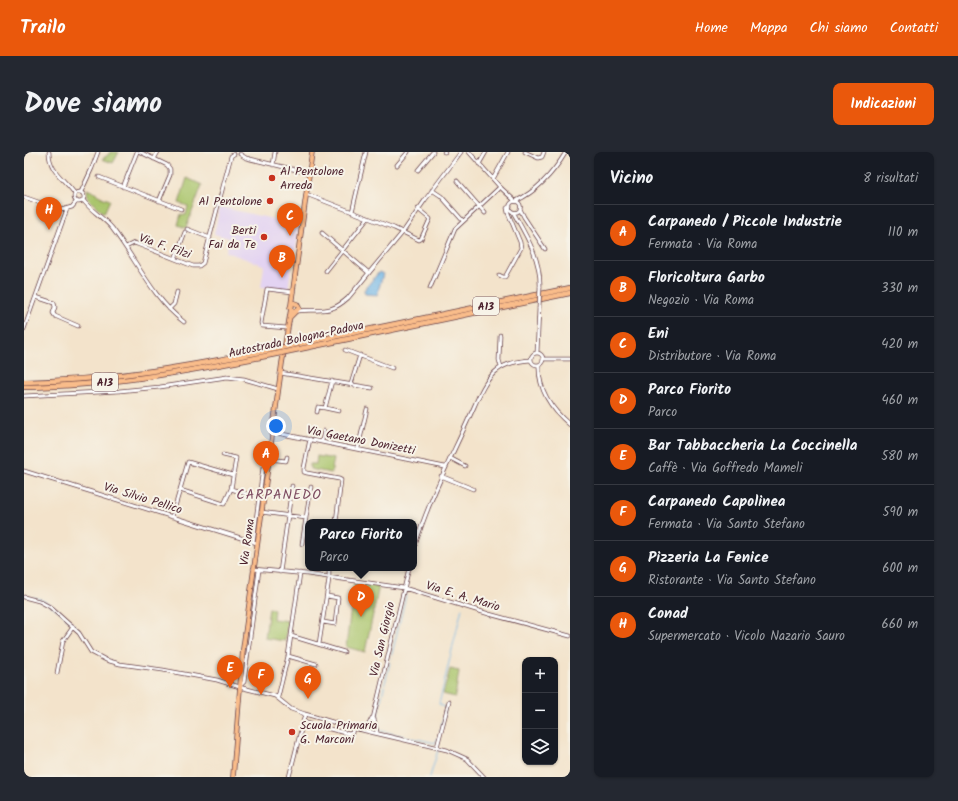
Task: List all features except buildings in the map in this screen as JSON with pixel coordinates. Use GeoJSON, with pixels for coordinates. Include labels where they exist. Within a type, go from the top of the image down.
{"type":"FeatureCollection","features":[{"type":"Feature","properties":{"kind":"highway","name":"Autostrada Bologna-Padova"},"geometry":{"type":"LineString","coordinates":[[290,349],[403,323],[570,288]]}},
{"type":"Feature","properties":{"kind":"highway","name":"Autostrada Bologna-Padova"},"geometry":{"type":"LineString","coordinates":[[24,382],[96,379],[185,367],[290,349],[570,293]]}},
{"type":"Feature","properties":{"kind":"highway","name":"Autostrada Bologna-Padova"},"geometry":{"type":"LineString","coordinates":[[24,387],[96,383],[142,378],[208,367],[280,350]]}},
{"type":"Feature","properties":{"kind":"main road","name":"Via Roma"},"geometry":{"type":"LineString","coordinates":[[233,777],[239,686],[254,569],[255,543],[261,512],[261,499],[266,459],[272,432],[287,328],[293,309],[293,293],[312,152]]}},
{"type":"Feature","properties":{"kind":"main road","name":"Via Roma"},"geometry":{"type":"LineString","coordinates":[[293,293],[297,304]]}},
{"type":"Feature","properties":{"kind":"main road"},"geometry":{"type":"LineString","coordinates":[[293,309],[294,303],[297,304]]}},
{"type":"Feature","properties":{"kind":"main road"},"geometry":{"type":"LineString","coordinates":[[293,309],[297,304]]}},
{"type":"Feature","properties":{"kind":"street"},"geometry":{"type":"LineString","coordinates":[[24,197],[61,210],[72,207],[76,201],[74,197],[75,194],[54,171],[49,152]]}},
{"type":"Feature","properties":{"kind":"street"},"geometry":{"type":"LineString","coordinates":[[75,194],[81,192],[98,152]]}},
{"type":"Feature","properties":{"kind":"street"},"geometry":{"type":"LineString","coordinates":[[123,187],[137,152]]}},
{"type":"Feature","properties":{"kind":"street"},"geometry":{"type":"LineString","coordinates":[[140,152],[167,165],[171,171],[159,201]]}},
{"type":"Feature","properties":{"kind":"street"},"geometry":{"type":"LineString","coordinates":[[154,159],[158,152]]}},
{"type":"Feature","properties":{"kind":"street"},"geometry":{"type":"LineString","coordinates":[[273,165],[275,152]]}},
{"type":"Feature","properties":{"kind":"street"},"geometry":{"type":"LineString","coordinates":[[352,212],[366,152]]}},
{"type":"Feature","properties":{"kind":"street"},"geometry":{"type":"LineString","coordinates":[[397,165],[408,152]]}},
{"type":"Feature","properties":{"kind":"street"},"geometry":{"type":"LineString","coordinates":[[418,170],[432,152]]}},
{"type":"Feature","properties":{"kind":"street"},"geometry":{"type":"LineString","coordinates":[[293,309],[322,311],[336,308],[348,298],[403,232],[418,209],[461,152]]}},
{"type":"Feature","properties":{"kind":"street"},"geometry":{"type":"LineString","coordinates":[[469,152],[500,187],[516,201],[524,217],[545,249]]}},
{"type":"Feature","properties":{"kind":"street"},"geometry":{"type":"LineString","coordinates":[[479,164],[486,152]]}},
{"type":"Feature","properties":{"kind":"street"},"geometry":{"type":"LineString","coordinates":[[493,179],[508,152]]}},
{"type":"Feature","properties":{"kind":"street"},"geometry":{"type":"LineString","coordinates":[[525,152],[538,158],[542,156],[544,152]]}},
{"type":"Feature","properties":{"kind":"street"},"geometry":{"type":"LineString","coordinates":[[499,276],[503,278],[505,277],[521,248],[507,208],[526,195],[549,175],[566,152]]}},
{"type":"Feature","properties":{"kind":"street"},"geometry":{"type":"LineString","coordinates":[[234,153],[237,156],[240,153],[246,158],[309,174]]}},
{"type":"Feature","properties":{"kind":"street","name":"Via F. Filzi"},"geometry":{"type":"LineString","coordinates":[[126,247],[134,243],[193,266],[199,266],[203,263],[231,156],[234,153]]}},
{"type":"Feature","properties":{"kind":"street"},"geometry":{"type":"LineString","coordinates":[[99,176],[123,187],[181,209]]}},
{"type":"Feature","properties":{"kind":"street"},"geometry":{"type":"LineString","coordinates":[[457,181],[486,213]]}},
{"type":"Feature","properties":{"kind":"street"},"geometry":{"type":"LineString","coordinates":[[430,288],[456,229],[500,187]]}},
{"type":"Feature","properties":{"kind":"street"},"geometry":{"type":"LineString","coordinates":[[432,190],[441,196],[463,221]]}},
{"type":"Feature","properties":{"kind":"street"},"geometry":{"type":"LineString","coordinates":[[81,192],[84,195],[83,200]]}},
{"type":"Feature","properties":{"kind":"street"},"geometry":{"type":"LineString","coordinates":[[306,194],[403,232],[419,240],[422,239],[430,219],[418,209]]}},
{"type":"Feature","properties":{"kind":"street"},"geometry":{"type":"LineString","coordinates":[[518,220],[520,209],[526,195]]}},
{"type":"Feature","properties":{"kind":"street"},"geometry":{"type":"LineString","coordinates":[[510,197],[510,205],[536,256],[540,274],[537,353]]}},
{"type":"Feature","properties":{"kind":"street"},"geometry":{"type":"LineString","coordinates":[[76,201],[79,202],[83,200]]}},
{"type":"Feature","properties":{"kind":"street"},"geometry":{"type":"LineString","coordinates":[[83,200],[106,221],[126,247],[160,299],[184,322]]}},
{"type":"Feature","properties":{"kind":"street"},"geometry":{"type":"LineString","coordinates":[[24,328],[67,209]]}},
{"type":"Feature","properties":{"kind":"street"},"geometry":{"type":"LineString","coordinates":[[513,212],[520,209]]}},
{"type":"Feature","properties":{"kind":"street"},"geometry":{"type":"LineString","coordinates":[[363,216],[364,223]]}},
{"type":"Feature","properties":{"kind":"street"},"geometry":{"type":"LineString","coordinates":[[326,270],[368,218]]}},
{"type":"Feature","properties":{"kind":"street"},"geometry":{"type":"LineString","coordinates":[[175,259],[186,231],[210,238]]}},
{"type":"Feature","properties":{"kind":"street"},"geometry":{"type":"LineString","coordinates":[[322,233],[369,273]]}},
{"type":"Feature","properties":{"kind":"street"},"geometry":{"type":"LineString","coordinates":[[287,328],[262,326],[261,323],[267,289],[293,293]]}},
{"type":"Feature","properties":{"kind":"street"},"geometry":{"type":"LineString","coordinates":[[169,309],[174,304],[177,292]]}},
{"type":"Feature","properties":{"kind":"street"},"geometry":{"type":"LineString","coordinates":[[36,297],[54,303],[55,307],[53,313],[55,316],[78,326]]}},
{"type":"Feature","properties":{"kind":"street"},"geometry":{"type":"LineString","coordinates":[[297,304],[307,310]]}},
{"type":"Feature","properties":{"kind":"street"},"geometry":{"type":"LineString","coordinates":[[500,335],[498,360],[501,366]]}},
{"type":"Feature","properties":{"kind":"street"},"geometry":{"type":"LineString","coordinates":[[345,350],[392,368]]}},
{"type":"Feature","properties":{"kind":"street"},"geometry":{"type":"LineString","coordinates":[[537,353],[542,355],[543,359]]}},
{"type":"Feature","properties":{"kind":"street"},"geometry":{"type":"LineString","coordinates":[[531,360],[532,356],[537,353]]}},
{"type":"Feature","properties":{"kind":"street"},"geometry":{"type":"LineString","coordinates":[[351,384],[360,355]]}},
{"type":"Feature","properties":{"kind":"street"},"geometry":{"type":"LineString","coordinates":[[543,359],[570,359]]}},
{"type":"Feature","properties":{"kind":"street"},"geometry":{"type":"LineString","coordinates":[[543,359],[542,363],[539,365],[542,386],[549,403],[570,425]]}},
{"type":"Feature","properties":{"kind":"street"},"geometry":{"type":"LineString","coordinates":[[417,541],[445,467],[484,387],[491,376],[501,366],[509,363],[531,360]]}},
{"type":"Feature","properties":{"kind":"street"},"geometry":{"type":"LineString","coordinates":[[531,360],[535,365],[539,365]]}},
{"type":"Feature","properties":{"kind":"street"},"geometry":{"type":"LineString","coordinates":[[280,373],[372,388]]}},
{"type":"Feature","properties":{"kind":"street"},"geometry":{"type":"LineString","coordinates":[[24,396],[119,391],[234,377],[278,389]]}},
{"type":"Feature","properties":{"kind":"street"},"geometry":{"type":"LineString","coordinates":[[325,408],[332,382]]}},
{"type":"Feature","properties":{"kind":"street"},"geometry":{"type":"LineString","coordinates":[[316,412],[318,407],[339,411]]}},
{"type":"Feature","properties":{"kind":"street"},"geometry":{"type":"LineString","coordinates":[[358,448],[367,409]]}},
{"type":"Feature","properties":{"kind":"street"},"geometry":{"type":"LineString","coordinates":[[322,441],[324,431]]}},
{"type":"Feature","properties":{"kind":"street","name":"Via Gaetano Donizetti"},"geometry":{"type":"LineString","coordinates":[[272,432],[358,448],[445,467]]}},
{"type":"Feature","properties":{"kind":"street"},"geometry":{"type":"LineString","coordinates":[[310,439],[304,472],[307,474],[341,480],[336,519]]}},
{"type":"Feature","properties":{"kind":"street"},"geometry":{"type":"LineString","coordinates":[[180,490],[224,504],[231,490],[236,458],[223,455]]}},
{"type":"Feature","properties":{"kind":"street"},"geometry":{"type":"LineString","coordinates":[[266,459],[286,462],[287,457]]}},
{"type":"Feature","properties":{"kind":"street"},"geometry":{"type":"LineString","coordinates":[[450,458],[465,466]]}},
{"type":"Feature","properties":{"kind":"street"},"geometry":{"type":"LineString","coordinates":[[172,517],[188,462],[233,475]]}},
{"type":"Feature","properties":{"kind":"street","name":"Via Silvio Pellico"},"geometry":{"type":"LineString","coordinates":[[24,471],[255,543]]}},
{"type":"Feature","properties":{"kind":"street"},"geometry":{"type":"LineString","coordinates":[[442,476],[472,489]]}},
{"type":"Feature","properties":{"kind":"street"},"geometry":{"type":"LineString","coordinates":[[280,572],[292,486]]}},
{"type":"Feature","properties":{"kind":"street"},"geometry":{"type":"LineString","coordinates":[[261,512],[306,518],[311,487]]}},
{"type":"Feature","properties":{"kind":"street"},"geometry":{"type":"LineString","coordinates":[[231,490],[261,499]]}},
{"type":"Feature","properties":{"kind":"street","name":"Via Roma"},"geometry":{"type":"LineString","coordinates":[[255,543],[261,499]]}},
{"type":"Feature","properties":{"kind":"street"},"geometry":{"type":"LineString","coordinates":[[302,544],[305,524]]}},
{"type":"Feature","properties":{"kind":"street","name":"Via E. A. Mario"},"geometry":{"type":"LineString","coordinates":[[254,569],[300,573],[404,588],[489,614],[570,636]]}},
{"type":"Feature","properties":{"kind":"street","name":"Via Roma"},"geometry":{"type":"LineString","coordinates":[[239,686],[244,682],[259,570]]}},
{"type":"Feature","properties":{"kind":"street"},"geometry":{"type":"LineString","coordinates":[[319,644],[329,571]]}},
{"type":"Feature","properties":{"kind":"street","name":"Via San Giorgio"},"geometry":{"type":"LineString","coordinates":[[370,731],[408,571]]}},
{"type":"Feature","properties":{"kind":"street"},"geometry":{"type":"LineString","coordinates":[[278,697],[288,656],[300,573]]}},
{"type":"Feature","properties":{"kind":"street"},"geometry":{"type":"LineString","coordinates":[[323,622],[335,624],[338,598],[326,596]]}},
{"type":"Feature","properties":{"kind":"street"},"geometry":{"type":"LineString","coordinates":[[24,597],[43,602],[79,633],[91,652],[106,660],[120,664],[217,680],[278,697],[291,709],[305,714],[354,728],[437,747],[454,753],[467,760],[484,777]]}},
{"type":"Feature","properties":{"kind":"street"},"geometry":{"type":"LineString","coordinates":[[57,673],[63,641],[73,627]]}},
{"type":"Feature","properties":{"kind":"street"},"geometry":{"type":"LineString","coordinates":[[291,636],[344,652]]}},
{"type":"Feature","properties":{"kind":"street"},"geometry":{"type":"LineString","coordinates":[[288,656],[316,664]]}},
{"type":"Feature","properties":{"kind":"street"},"geometry":{"type":"LineString","coordinates":[[437,747],[449,701]]}},
{"type":"Feature","properties":{"kind":"street"},"geometry":{"type":"LineString","coordinates":[[289,777],[305,714]]}},
{"type":"Feature","properties":{"kind":"street","name":"Via San Giorgio"},"geometry":{"type":"LineString","coordinates":[[363,730],[369,724],[374,715]]}},
{"type":"Feature","properties":{"kind":"street","name":"Via San Giorgio"},"geometry":{"type":"LineString","coordinates":[[374,715],[377,733]]}},
{"type":"Feature","properties":{"kind":"street"},"geometry":{"type":"LineString","coordinates":[[328,728],[330,721]]}},
{"type":"Feature","properties":{"kind":"street"},"geometry":{"type":"LineString","coordinates":[[303,722],[349,734],[352,733],[354,728]]}},
{"type":"Feature","properties":{"kind":"shaded area"},"geometry":{"type":"Polygon","coordinates":[[[220,207],[300,225],[295,253],[293,252],[288,291],[261,287],[263,265],[226,252],[229,238],[214,234],[220,207]]]}},
{"type":"Feature","properties":{"kind":"green space"},"geometry":{"type":"Polygon","coordinates":[[[110,152],[119,152],[113,163],[102,159],[110,152]]]}},
{"type":"Feature","properties":{"kind":"green space"},"geometry":{"type":"Polygon","coordinates":[[[187,178],[202,185],[186,228],[178,225],[181,214],[186,215],[188,206],[179,203],[187,178]]]}},
{"type":"Feature","properties":{"kind":"green space"},"geometry":{"type":"Polygon","coordinates":[[[87,189],[110,200],[104,213],[88,199],[87,189]]]}},
{"type":"Feature","properties":{"kind":"green space"},"geometry":{"type":"Polygon","coordinates":[[[317,456],[334,459],[331,473],[310,469],[310,464],[316,464],[317,456]]]}},
{"type":"Feature","properties":{"kind":"green space"},"geometry":{"type":"Polygon","coordinates":[[[354,583],[379,586],[365,652],[346,647],[354,583]]]}},
{"type":"Feature","properties":{"kind":"green space"},"geometry":{"type":"Polygon","coordinates":[[[269,608],[274,609],[273,619],[288,621],[285,641],[265,638],[269,608]]]}},
{"type":"Feature","properties":{"kind":"green space"},"geometry":{"type":"Polygon","coordinates":[[[450,669],[459,671],[455,697],[443,694],[450,669]]]}},
{"type":"Feature","properties":{"kind":"water"},"geometry":{"type":"Polygon","coordinates":[[[379,272],[383,274],[377,295],[365,294],[364,290],[379,272]]]}},
{"type":"Feature","properties":{"kind":"waterway"},"geometry":{"type":"LineString","coordinates":[[24,595],[29,596]]}},
{"type":"Feature","properties":{"kind":"waterway"},"geometry":{"type":"LineString","coordinates":[[406,595],[379,708],[377,721],[378,726],[381,731],[435,743],[438,738]]}},
{"type":"Feature","properties":{"kind":"waterway"},"geometry":{"type":"LineString","coordinates":[[34,597],[41,599],[53,607],[80,631]]}},
{"type":"Feature","properties":{"kind":"waterway"},"geometry":{"type":"LineString","coordinates":[[440,731],[446,708],[439,704],[462,608]]}},
{"type":"Feature","properties":{"kind":"waterway"},"geometry":{"type":"LineString","coordinates":[[430,777],[438,750],[437,749]]}},
{"type":"Feature","properties":{"kind":"place","name":"Al Pentolone Arreda"},"geometry":{"type":"Point","coordinates":[272,178]}},
{"type":"Feature","properties":{"kind":"place","name":"Al Pentolone"},"geometry":{"type":"Point","coordinates":[270,201]}},
{"type":"Feature","properties":{"kind":"place","name":"Conad"},"geometry":{"type":"Point","coordinates":[49,230]}},
{"type":"Feature","properties":{"kind":"place","name":"Eni"},"geometry":{"type":"Point","coordinates":[290,236]}},
{"type":"Feature","properties":{"kind":"place","name":"Berti Fai da Te"},"geometry":{"type":"Point","coordinates":[264,237]}},
{"type":"Feature","properties":{"kind":"place","name":"Floricoltura Garbo"},"geometry":{"type":"Point","coordinates":[282,278]}},
{"type":"Feature","properties":{"kind":"place","name":"Carpanedo / Piccole Industrie"},"geometry":{"type":"Point","coordinates":[266,474]}},
{"type":"Feature","properties":{"kind":"place","name":"Parco Fiorito"},"geometry":{"type":"Point","coordinates":[361,617]}},
{"type":"Feature","properties":{"kind":"place","name":"Bar Tabbaccheria La Coccinella"},"geometry":{"type":"Point","coordinates":[230,688]}},
{"type":"Feature","properties":{"kind":"place","name":"Carpanedo Capolinea"},"geometry":{"type":"Point","coordinates":[261,695]}},
{"type":"Feature","properties":{"kind":"place","name":"Pizzeria La Fenice"},"geometry":{"type":"Point","coordinates":[308,699]}},
{"type":"Feature","properties":{"kind":"place","name":"Scuola Primaria G. Marconi"},"geometry":{"type":"Point","coordinates":[292,732]}},
{"type":"Feature","properties":{"kind":"district","name":"CARPANEDO"},"geometry":{"type":"Point","coordinates":[279,494]}}]}
